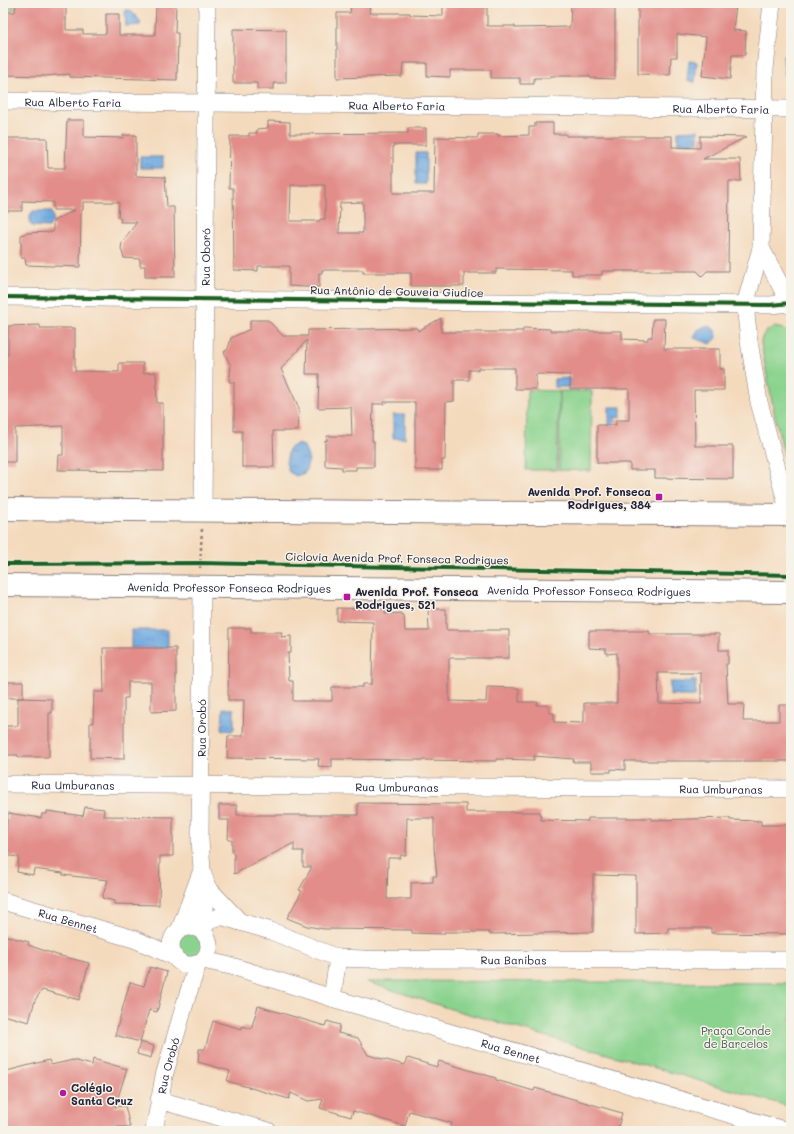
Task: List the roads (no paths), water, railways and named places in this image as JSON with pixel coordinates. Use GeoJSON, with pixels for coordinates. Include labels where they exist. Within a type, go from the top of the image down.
{"type":"FeatureCollection","features":[{"type":"Feature","properties":{"kind":"highway"},"geometry":{"type":"LineString","coordinates":[[3,509],[791,517]]}},
{"type":"Feature","properties":{"kind":"highway","name":"Avenida Professor Fonseca Rodrigues"},"geometry":{"type":"LineString","coordinates":[[3,585],[791,592]]}},
{"type":"Feature","properties":{"kind":"street","name":"Rua Oboró"},"geometry":{"type":"LineString","coordinates":[[203,510],[207,3]]}},
{"type":"Feature","properties":{"kind":"street"},"geometry":{"type":"LineString","coordinates":[[772,3],[765,69],[762,146],[761,248],[745,305],[759,402],[791,517]]}},
{"type":"Feature","properties":{"kind":"street","name":"Rua Alberto Faria"},"geometry":{"type":"LineString","coordinates":[[3,101],[764,110],[791,109]]}},
{"type":"Feature","properties":{"kind":"street"},"geometry":{"type":"LineString","coordinates":[[761,248],[791,304]]}},
{"type":"Feature","properties":{"kind":"street","name":"Rua Antônio de Gouveia Giudice"},"geometry":{"type":"LineString","coordinates":[[3,297],[745,305],[791,304]]}},
{"type":"Feature","properties":{"kind":"street","name":"Rua Orobó"},"geometry":{"type":"LineString","coordinates":[[154,1131],[159,1100],[186,1000],[200,962],[207,955],[192,934],[202,870],[200,787],[202,587]]}},
{"type":"Feature","properties":{"kind":"street","name":"Rua Umburanas"},"geometry":{"type":"LineString","coordinates":[[3,784],[200,787],[791,789]]}},
{"type":"Feature","properties":{"kind":"street","name":"Rua Orobó"},"geometry":{"type":"LineString","coordinates":[[192,934],[204,908],[207,887],[202,870]]}},
{"type":"Feature","properties":{"kind":"street"},"geometry":{"type":"LineString","coordinates":[[207,887],[241,924]]}},
{"type":"Feature","properties":{"kind":"street","name":"Rua Bennet"},"geometry":{"type":"LineString","coordinates":[[3,901],[134,940],[192,965],[200,962],[235,967],[332,998],[787,1131]]}},
{"type":"Feature","properties":{"kind":"street","name":"Rua Banibas"},"geometry":{"type":"LineString","coordinates":[[192,934],[208,921],[221,917],[241,924],[271,931],[338,958],[364,960],[791,960]]}},
{"type":"Feature","properties":{"kind":"street"},"geometry":{"type":"LineString","coordinates":[[176,959],[171,944],[192,934]]}},
{"type":"Feature","properties":{"kind":"street","name":"Rua Bennet"},"geometry":{"type":"LineString","coordinates":[[134,940],[192,934],[235,967]]}},
{"type":"Feature","properties":{"kind":"street"},"geometry":{"type":"LineString","coordinates":[[332,998],[338,958]]}},
{"type":"Feature","properties":{"kind":"street","name":"Rua Orobó"},"geometry":{"type":"LineString","coordinates":[[176,959],[184,971],[186,981],[186,1000]]}},
{"type":"Feature","properties":{"kind":"street"},"geometry":{"type":"LineString","coordinates":[[159,1100],[268,1131]]}},
{"type":"Feature","properties":{"kind":"water"},"geometry":{"type":"Polygon","coordinates":[[[125,10],[130,10],[141,22],[140,25],[126,26],[125,10]]]}},
{"type":"Feature","properties":{"kind":"water"},"geometry":{"type":"Polygon","coordinates":[[[790,55],[791,74],[785,75],[783,56],[790,55]]]}},
{"type":"Feature","properties":{"kind":"water"},"geometry":{"type":"Polygon","coordinates":[[[689,61],[697,62],[695,82],[687,81],[689,61]]]}},
{"type":"Feature","properties":{"kind":"water"},"geometry":{"type":"Polygon","coordinates":[[[698,130],[698,142],[678,143],[678,131],[698,130]]]}},
{"type":"Feature","properties":{"kind":"water"},"geometry":{"type":"Polygon","coordinates":[[[416,153],[426,153],[426,184],[416,184],[416,153]]]}},
{"type":"Feature","properties":{"kind":"water"},"geometry":{"type":"Polygon","coordinates":[[[140,157],[163,157],[163,168],[140,168],[140,157]]]}},
{"type":"Feature","properties":{"kind":"water"},"geometry":{"type":"Polygon","coordinates":[[[33,211],[51,211],[53,219],[49,227],[32,226],[30,224],[30,215],[33,211]]]}},
{"type":"Feature","properties":{"kind":"water"},"geometry":{"type":"Polygon","coordinates":[[[705,326],[712,328],[716,333],[717,338],[711,344],[694,338],[696,331],[705,326]]]}},
{"type":"Feature","properties":{"kind":"water"},"geometry":{"type":"Polygon","coordinates":[[[569,378],[569,387],[554,387],[554,379],[569,378]]]}},
{"type":"Feature","properties":{"kind":"water"},"geometry":{"type":"Polygon","coordinates":[[[609,407],[621,407],[621,417],[614,418],[614,436],[609,435],[609,407]]]}},
{"type":"Feature","properties":{"kind":"water"},"geometry":{"type":"Polygon","coordinates":[[[393,415],[405,415],[405,438],[393,438],[393,415]]]}},
{"type":"Feature","properties":{"kind":"water"},"geometry":{"type":"Polygon","coordinates":[[[298,444],[304,446],[309,460],[305,473],[296,476],[289,472],[286,463],[289,448],[298,444]]]}},
{"type":"Feature","properties":{"kind":"water"},"geometry":{"type":"Polygon","coordinates":[[[131,630],[168,630],[168,648],[131,648],[131,630]]]}},
{"type":"Feature","properties":{"kind":"water"},"geometry":{"type":"Polygon","coordinates":[[[692,679],[696,681],[695,696],[678,696],[677,694],[670,696],[670,682],[689,682],[692,679]]]}},
{"type":"Feature","properties":{"kind":"water"},"geometry":{"type":"Polygon","coordinates":[[[223,708],[234,709],[234,729],[232,731],[223,730],[222,728],[223,708]]]}},
{"type":"Feature","properties":{"kind":"place","name":"Avenida Prof. Fonseca Rodrigues, 384"},"geometry":{"type":"Point","coordinates":[659,497]}},
{"type":"Feature","properties":{"kind":"place","name":"Avenida Prof. Fonseca Rodrigues, 521"},"geometry":{"type":"Point","coordinates":[347,597]}},
{"type":"Feature","properties":{"kind":"place","name":"Colégio Santa Cruz"},"geometry":{"type":"Point","coordinates":[63,1093]}},
{"type":"Feature","properties":{"kind":"park label","name":"Praça Conde de Barcelos"},"geometry":{"type":"Point","coordinates":[736,1036]}}]}
